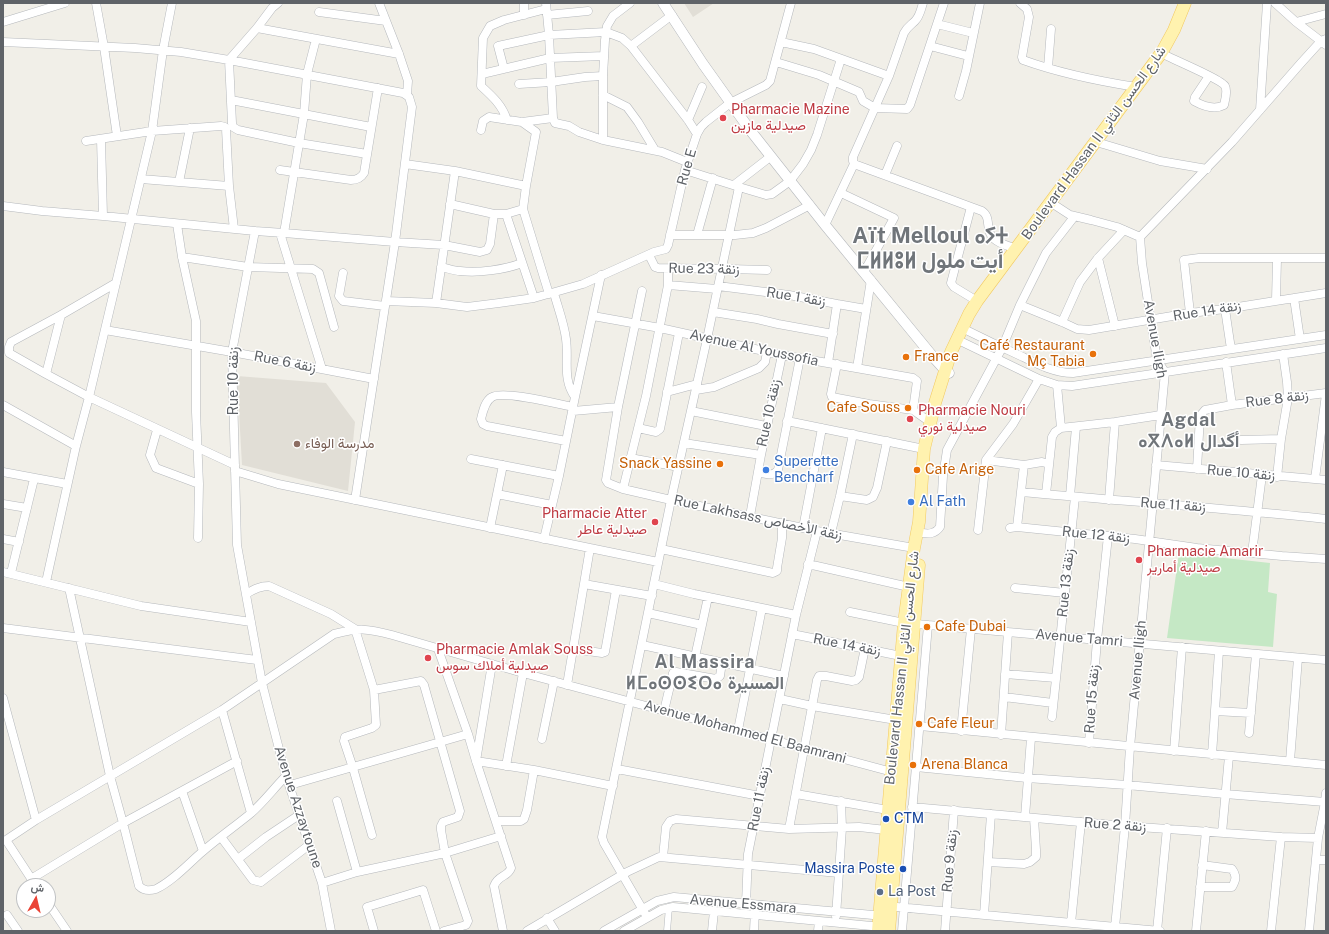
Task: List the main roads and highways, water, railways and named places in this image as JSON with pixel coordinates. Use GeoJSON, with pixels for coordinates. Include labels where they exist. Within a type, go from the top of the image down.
{"type":"FeatureCollection","features":[{"type":"Feature","properties":{"kind":"main road","name":"Boulevard Hassan II شارع الحسن الثاني"},"geometry":{"type":"LineString","coordinates":[[1099,143],[1169,41],[1180,18],[1185,3]]}},
{"type":"Feature","properties":{"kind":"main road","name":"Boulevard Hassan II شارع الحسن الثاني"},"geometry":{"type":"LineString","coordinates":[[898,759],[896,720],[901,656],[910,623],[909,587],[919,522],[924,449],[930,422],[947,371],[977,301],[1167,56],[1181,32],[1193,3]]}},
{"type":"Feature","properties":{"kind":"main road","name":"Boulevard Hassan II شارع الحسن الثاني"},"geometry":{"type":"LineString","coordinates":[[965,330],[984,305],[1053,204]]}},
{"type":"Feature","properties":{"kind":"main road","name":"Boulevard Hassan II شارع الحسن الثاني"},"geometry":{"type":"LineString","coordinates":[[884,920],[910,623],[922,532],[929,450],[947,371]]}},
{"type":"Feature","properties":{"kind":"main road","name":"Boulevard Hassan II شارع الحسن الثاني"},"geometry":{"type":"LineString","coordinates":[[884,920],[886,830],[888,810],[897,773]]}},
{"type":"Feature","properties":{"kind":"place","name":"Pharmacie Mazine صيدلية مازين"},"geometry":{"type":"Point","coordinates":[723,118]}},
{"type":"Feature","properties":{"kind":"place","name":"Café Restaurant Mç Tabia"},"geometry":{"type":"Point","coordinates":[1093,354]}},
{"type":"Feature","properties":{"kind":"place","name":"France"},"geometry":{"type":"Point","coordinates":[906,357]}},
{"type":"Feature","properties":{"kind":"place","name":"Cafe Souss"},"geometry":{"type":"Point","coordinates":[908,408]}},
{"type":"Feature","properties":{"kind":"place","name":"Pharmacie Nouri صيدلية نوري"},"geometry":{"type":"Point","coordinates":[910,419]}},
{"type":"Feature","properties":{"kind":"place","name":"مدرسة الوفاء"},"geometry":{"type":"Point","coordinates":[297,444]}},
{"type":"Feature","properties":{"kind":"place","name":"Snack Yassine"},"geometry":{"type":"Point","coordinates":[720,464]}},
{"type":"Feature","properties":{"kind":"place","name":"Superette Bencharf"},"geometry":{"type":"Point","coordinates":[766,470]}},
{"type":"Feature","properties":{"kind":"place","name":"Cafe Arige"},"geometry":{"type":"Point","coordinates":[917,470]}},
{"type":"Feature","properties":{"kind":"place","name":"Al Fath"},"geometry":{"type":"Point","coordinates":[911,502]}},
{"type":"Feature","properties":{"kind":"place","name":"Pharmacie Atter صيدلية عاطر"},"geometry":{"type":"Point","coordinates":[655,522]}},
{"type":"Feature","properties":{"kind":"place","name":"Pharmacie Amarir صيدلية أمارير"},"geometry":{"type":"Point","coordinates":[1139,560]}},
{"type":"Feature","properties":{"kind":"place","name":"Cafe Dubai"},"geometry":{"type":"Point","coordinates":[927,627]}},
{"type":"Feature","properties":{"kind":"place","name":"Pharmacie Amlak Souss صيدلية أملاك سوس"},"geometry":{"type":"Point","coordinates":[428,658]}},
{"type":"Feature","properties":{"kind":"place","name":"Cafe Fleur"},"geometry":{"type":"Point","coordinates":[919,724]}},
{"type":"Feature","properties":{"kind":"place","name":"Arena Blanca"},"geometry":{"type":"Point","coordinates":[913,765]}},
{"type":"Feature","properties":{"kind":"place","name":"CTM"},"geometry":{"type":"Point","coordinates":[886,819]}},
{"type":"Feature","properties":{"kind":"place","name":"Massira Poste"},"geometry":{"type":"Point","coordinates":[903,869]}},
{"type":"Feature","properties":{"kind":"place","name":"La Post"},"geometry":{"type":"Point","coordinates":[880,892]}},
{"type":"Feature","properties":{"kind":"district","name":"Aït Melloul ⴰⵢⵜ ⵎⵍⵍⵓⵍ أيت ملول"},"geometry":{"type":"Point","coordinates":[930,248]}},
{"type":"Feature","properties":{"kind":"district","name":"Agdal ⴰⴳⴷⴰⵍ أگدال"},"geometry":{"type":"Point","coordinates":[1189,430]}},
{"type":"Feature","properties":{"kind":"district","name":"Al Massira ⵍⵎⴰⵙⵙⵉⵔⴰ المسيرة"},"geometry":{"type":"Point","coordinates":[705,672]}}]}
